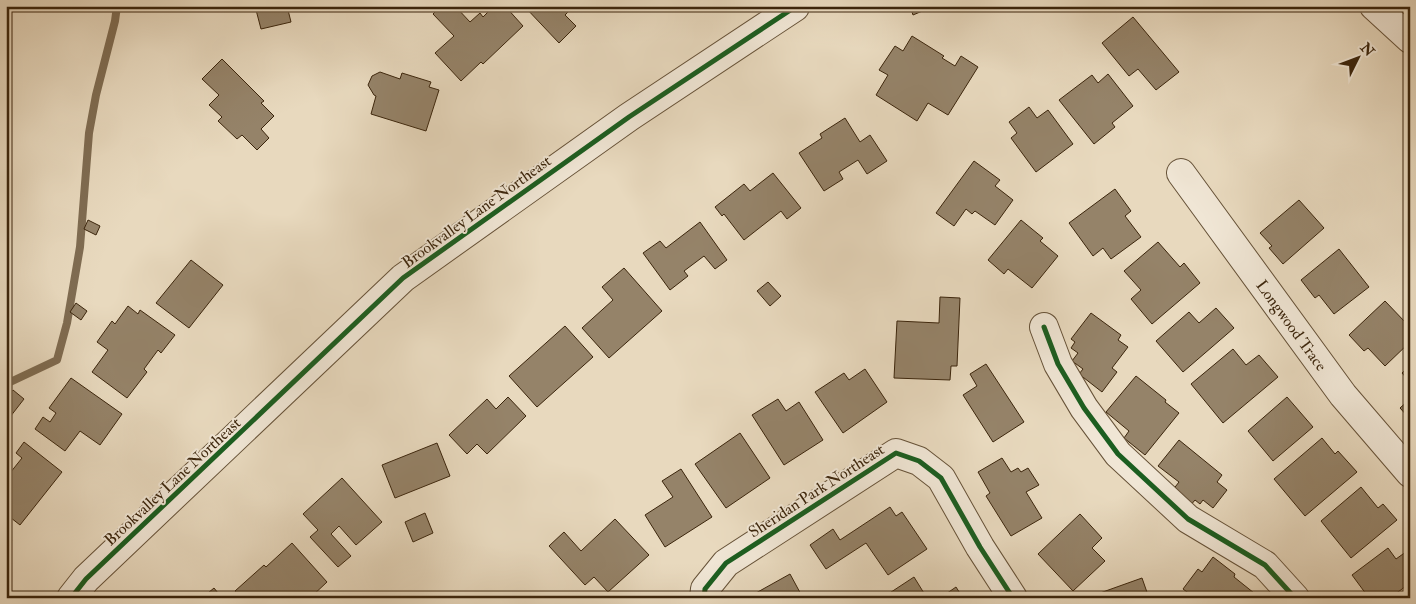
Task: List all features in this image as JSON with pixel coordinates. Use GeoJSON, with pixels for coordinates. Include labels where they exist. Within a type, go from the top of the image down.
{"type":"FeatureCollection","features":[{"type":"Feature","properties":{"kind":"street"},"geometry":{"type":"LineString","coordinates":[[1374,6],[1410,39]]}},
{"type":"Feature","properties":{"kind":"street","name":"Brookvalley Lane Northeast"},"geometry":{"type":"LineString","coordinates":[[71,598],[93,572],[404,278],[629,118],[795,7]]}},
{"type":"Feature","properties":{"kind":"street","name":"Longwood Trace"},"geometry":{"type":"LineString","coordinates":[[1181,173],[1343,394],[1410,473]]}},
{"type":"Feature","properties":{"kind":"street"},"geometry":{"type":"LineString","coordinates":[[1044,327],[1058,364],[1084,408],[1118,454],[1188,519],[1265,565],[1296,598]]}},
{"type":"Feature","properties":{"kind":"street","name":"Sheridan Park Northeast"},"geometry":{"type":"LineString","coordinates":[[704,598],[704,589],[726,563],[896,453],[919,461],[941,478],[980,547],[1013,598]]}},
{"type":"Feature","properties":{"kind":"building"},"geometry":{"type":"Polygon","coordinates":[[[255,6],[287,6],[291,22],[261,29],[255,6]]]}},
{"type":"Feature","properties":{"kind":"building"},"geometry":{"type":"Polygon","coordinates":[[[441,6],[455,6],[470,22],[480,13],[483,17],[494,6],[505,6],[523,26],[483,64],[481,62],[461,81],[435,53],[454,36],[433,14],[441,6]]]}},
{"type":"Feature","properties":{"kind":"building"},"geometry":{"type":"Polygon","coordinates":[[[524,6],[574,6],[565,15],[576,26],[559,43],[524,6]]]}},
{"type":"Feature","properties":{"kind":"building"},"geometry":{"type":"Polygon","coordinates":[[[910,6],[934,6],[913,15],[910,6]]]}},
{"type":"Feature","properties":{"kind":"building"},"geometry":{"type":"Polygon","coordinates":[[[1133,17],[1179,72],[1156,90],[1138,69],[1129,76],[1102,43],[1133,17]]]}},
{"type":"Feature","properties":{"kind":"building"},"geometry":{"type":"Polygon","coordinates":[[[912,36],[944,56],[942,58],[955,66],[961,56],[978,67],[948,115],[928,103],[917,121],[876,95],[888,75],[879,70],[895,46],[903,51],[912,36]]]}},
{"type":"Feature","properties":{"kind":"building"},"geometry":{"type":"Polygon","coordinates":[[[222,59],[264,101],[261,103],[274,116],[261,129],[269,138],[257,150],[242,135],[237,139],[218,121],[222,117],[209,105],[219,95],[202,79],[222,59]]]}},
{"type":"Feature","properties":{"kind":"building"},"geometry":{"type":"Polygon","coordinates":[[[380,72],[400,79],[402,73],[431,82],[429,87],[439,90],[426,131],[371,114],[376,96],[368,85],[372,76],[380,72]]]}},
{"type":"Feature","properties":{"kind":"building"},"geometry":{"type":"Polygon","coordinates":[[[1108,74],[1133,106],[1112,123],[1115,127],[1094,144],[1059,100],[1092,75],[1098,83],[1108,74]]]}},
{"type":"Feature","properties":{"kind":"building"},"geometry":{"type":"Polygon","coordinates":[[[1029,107],[1037,118],[1048,110],[1073,144],[1036,172],[1011,138],[1017,133],[1009,122],[1029,107]]]}},
{"type":"Feature","properties":{"kind":"building"},"geometry":{"type":"Polygon","coordinates":[[[845,118],[860,142],[870,135],[887,161],[867,174],[858,160],[839,172],[843,179],[824,191],[799,153],[822,138],[820,134],[845,118]]]}},
{"type":"Feature","properties":{"kind":"building"},"geometry":{"type":"Polygon","coordinates":[[[974,161],[1000,180],[995,186],[1013,200],[995,225],[975,211],[972,214],[966,209],[954,226],[936,213],[974,161]]]}},
{"type":"Feature","properties":{"kind":"building"},"geometry":{"type":"Polygon","coordinates":[[[773,173],[801,208],[787,219],[781,211],[744,240],[724,214],[722,216],[715,207],[744,184],[750,191],[773,173]]]}},
{"type":"Feature","properties":{"kind":"building"},"geometry":{"type":"Polygon","coordinates":[[[1115,189],[1131,211],[1125,216],[1141,237],[1111,259],[1103,248],[1093,256],[1069,223],[1115,189]]]}},
{"type":"Feature","properties":{"kind":"building"},"geometry":{"type":"Polygon","coordinates":[[[1299,200],[1324,228],[1283,264],[1269,248],[1272,246],[1260,233],[1299,200]]]}},
{"type":"Feature","properties":{"kind":"building"},"geometry":{"type":"Polygon","coordinates":[[[88,220],[100,226],[96,235],[84,229],[88,220]]]}},
{"type":"Feature","properties":{"kind":"building"},"geometry":{"type":"Polygon","coordinates":[[[1021,220],[1043,238],[1040,241],[1058,256],[1032,288],[1008,269],[1004,274],[988,260],[1021,220]]]}},
{"type":"Feature","properties":{"kind":"building"},"geometry":{"type":"Polygon","coordinates":[[[700,222],[727,260],[715,269],[704,256],[684,271],[688,276],[670,290],[643,253],[660,241],[666,248],[700,222]]]}},
{"type":"Feature","properties":{"kind":"building"},"geometry":{"type":"Polygon","coordinates":[[[1158,242],[1180,267],[1184,263],[1200,283],[1152,324],[1131,299],[1141,290],[1124,271],[1158,242]]]}},
{"type":"Feature","properties":{"kind":"building"},"geometry":{"type":"Polygon","coordinates":[[[1339,249],[1369,287],[1334,314],[1319,295],[1315,298],[1301,280],[1339,249]]]}},
{"type":"Feature","properties":{"kind":"building"},"geometry":{"type":"Polygon","coordinates":[[[191,260],[223,285],[189,328],[156,303],[191,260]]]}},
{"type":"Feature","properties":{"kind":"building"},"geometry":{"type":"Polygon","coordinates":[[[624,268],[662,311],[609,358],[582,328],[613,300],[602,287],[624,268]]]}},
{"type":"Feature","properties":{"kind":"building"},"geometry":{"type":"Polygon","coordinates":[[[768,282],[781,296],[770,306],[757,291],[768,282]]]}},
{"type":"Feature","properties":{"kind":"building"},"geometry":{"type":"Polygon","coordinates":[[[940,297],[960,298],[957,366],[951,366],[950,380],[894,378],[897,321],[939,323],[940,297]]]}},
{"type":"Feature","properties":{"kind":"building"},"geometry":{"type":"Polygon","coordinates":[[[1385,301],[1406,323],[1410,320],[1410,342],[1385,366],[1368,348],[1364,351],[1349,335],[1385,301]]]}},
{"type":"Feature","properties":{"kind":"building"},"geometry":{"type":"Polygon","coordinates":[[[76,303],[87,311],[81,320],[70,312],[76,303]]]}},
{"type":"Feature","properties":{"kind":"building"},"geometry":{"type":"Polygon","coordinates":[[[128,306],[138,314],[140,310],[175,335],[161,353],[158,350],[144,369],[147,372],[127,398],[92,372],[108,350],[97,342],[112,321],[115,324],[128,306]]]}},
{"type":"Feature","properties":{"kind":"building"},"geometry":{"type":"Polygon","coordinates":[[[1216,308],[1234,328],[1183,372],[1156,341],[1189,312],[1199,323],[1216,308]]]}},
{"type":"Feature","properties":{"kind":"building"},"geometry":{"type":"Polygon","coordinates":[[[1091,313],[1121,335],[1118,340],[1128,347],[1112,368],[1117,372],[1102,392],[1079,374],[1083,369],[1072,361],[1078,353],[1071,348],[1075,342],[1071,339],[1091,313]]]}},
{"type":"Feature","properties":{"kind":"building"},"geometry":{"type":"Polygon","coordinates":[[[565,326],[593,357],[537,407],[509,376],[565,326]]]}},
{"type":"Feature","properties":{"kind":"building"},"geometry":{"type":"Polygon","coordinates":[[[1233,349],[1246,365],[1259,355],[1278,377],[1223,423],[1191,384],[1233,349]]]}},
{"type":"Feature","properties":{"kind":"building"},"geometry":{"type":"Polygon","coordinates":[[[986,364],[1024,422],[993,442],[963,395],[977,386],[970,374],[986,364]]]}},
{"type":"Feature","properties":{"kind":"building"},"geometry":{"type":"Polygon","coordinates":[[[1410,365],[1410,382],[1402,373],[1410,365]]]}},
{"type":"Feature","properties":{"kind":"building"},"geometry":{"type":"Polygon","coordinates":[[[865,369],[887,402],[843,433],[815,392],[844,373],[849,380],[865,369]]]}},
{"type":"Feature","properties":{"kind":"building"},"geometry":{"type":"Polygon","coordinates":[[[1136,376],[1179,413],[1145,455],[1124,438],[1129,431],[1106,412],[1136,376]]]}},
{"type":"Feature","properties":{"kind":"building"},"geometry":{"type":"Polygon","coordinates":[[[71,378],[122,414],[100,445],[80,431],[65,451],[35,429],[43,417],[50,422],[56,413],[49,408],[71,378]]]}},
{"type":"Feature","properties":{"kind":"building"},"geometry":{"type":"Polygon","coordinates":[[[13,390],[24,399],[10,417],[6,415],[6,398],[13,390]]]}},
{"type":"Feature","properties":{"kind":"building"},"geometry":{"type":"Polygon","coordinates":[[[508,397],[526,416],[487,454],[477,444],[467,454],[449,435],[487,399],[496,409],[508,397]]]}},
{"type":"Feature","properties":{"kind":"building"},"geometry":{"type":"Polygon","coordinates":[[[1287,397],[1313,427],[1273,461],[1248,431],[1287,397]]]}},
{"type":"Feature","properties":{"kind":"building"},"geometry":{"type":"Polygon","coordinates":[[[778,399],[786,411],[799,402],[823,440],[784,465],[752,415],[778,399]]]}},
{"type":"Feature","properties":{"kind":"building"},"geometry":{"type":"Polygon","coordinates":[[[1410,399],[1410,419],[1400,408],[1410,399]]]}},
{"type":"Feature","properties":{"kind":"building"},"geometry":{"type":"Polygon","coordinates":[[[740,433],[770,478],[726,508],[695,464],[740,433]]]}},
{"type":"Feature","properties":{"kind":"building"},"geometry":{"type":"Polygon","coordinates":[[[1322,438],[1335,454],[1338,451],[1357,472],[1305,516],[1274,479],[1322,438]]]}},
{"type":"Feature","properties":{"kind":"building"},"geometry":{"type":"Polygon","coordinates":[[[1179,440],[1222,475],[1217,482],[1227,490],[1213,508],[1203,500],[1200,504],[1195,500],[1190,506],[1172,491],[1179,482],[1158,466],[1179,440]]]}},
{"type":"Feature","properties":{"kind":"building"},"geometry":{"type":"Polygon","coordinates":[[[24,442],[62,472],[20,525],[6,514],[6,478],[22,458],[16,453],[24,442]]]}},
{"type":"Feature","properties":{"kind":"building"},"geometry":{"type":"Polygon","coordinates":[[[437,443],[450,476],[395,498],[382,465],[437,443]]]}},
{"type":"Feature","properties":{"kind":"building"},"geometry":{"type":"Polygon","coordinates":[[[1002,458],[1011,472],[1018,468],[1021,472],[1028,468],[1039,485],[1026,492],[1042,518],[1011,536],[986,496],[990,493],[978,472],[1002,458]]]}},
{"type":"Feature","properties":{"kind":"building"},"geometry":{"type":"Polygon","coordinates":[[[681,469],[712,517],[665,547],[645,515],[673,497],[662,481],[681,469]]]}},
{"type":"Feature","properties":{"kind":"building"},"geometry":{"type":"Polygon","coordinates":[[[342,478],[382,522],[356,545],[339,526],[331,534],[351,556],[338,567],[310,537],[318,530],[303,514],[342,478]]]}},
{"type":"Feature","properties":{"kind":"building"},"geometry":{"type":"Polygon","coordinates":[[[1361,487],[1378,508],[1383,504],[1397,520],[1351,558],[1321,521],[1361,487]]]}},
{"type":"Feature","properties":{"kind":"building"},"geometry":{"type":"Polygon","coordinates":[[[890,507],[896,516],[902,512],[927,549],[888,575],[866,543],[826,569],[810,545],[833,529],[840,540],[890,507]]]}},
{"type":"Feature","properties":{"kind":"building"},"geometry":{"type":"Polygon","coordinates":[[[425,513],[433,533],[413,542],[405,522],[425,513]]]}},
{"type":"Feature","properties":{"kind":"building"},"geometry":{"type":"Polygon","coordinates":[[[1080,514],[1102,538],[1092,548],[1105,561],[1073,591],[1038,554],[1080,514]]]}},
{"type":"Feature","properties":{"kind":"building"},"geometry":{"type":"Polygon","coordinates":[[[615,519],[649,555],[608,592],[594,577],[585,585],[549,546],[564,532],[581,551],[615,519]]]}},
{"type":"Feature","properties":{"kind":"building"},"geometry":{"type":"Polygon","coordinates":[[[6,535],[12,540],[6,547],[6,535]]]}},
{"type":"Feature","properties":{"kind":"building"},"geometry":{"type":"Polygon","coordinates":[[[292,543],[327,582],[310,598],[299,598],[295,594],[290,598],[241,598],[235,591],[264,565],[266,567],[292,543]]]}},
{"type":"Feature","properties":{"kind":"building"},"geometry":{"type":"Polygon","coordinates":[[[1388,548],[1396,559],[1410,549],[1410,583],[1390,598],[1369,598],[1352,575],[1388,548]]]}},
{"type":"Feature","properties":{"kind":"building"},"geometry":{"type":"Polygon","coordinates":[[[1213,557],[1235,574],[1234,577],[1254,593],[1250,598],[1195,598],[1183,589],[1198,569],[1202,572],[1213,557]]]}},
{"type":"Feature","properties":{"kind":"building"},"geometry":{"type":"Polygon","coordinates":[[[790,574],[803,598],[747,598],[790,574]]]}},
{"type":"Feature","properties":{"kind":"building"},"geometry":{"type":"Polygon","coordinates":[[[914,577],[927,598],[882,598],[914,577]]]}},
{"type":"Feature","properties":{"kind":"building"},"geometry":{"type":"Polygon","coordinates":[[[1142,578],[1149,598],[1102,598],[1100,593],[1142,578]]]}},
{"type":"Feature","properties":{"kind":"building"},"geometry":{"type":"Polygon","coordinates":[[[956,587],[963,598],[940,598],[956,587]]]}},
{"type":"Feature","properties":{"kind":"building"},"geometry":{"type":"Polygon","coordinates":[[[214,588],[222,598],[202,598],[214,588]]]}},
{"type":"Feature","properties":{"kind":"waterway"},"geometry":{"type":"LineString","coordinates":[[6,384],[57,360],[67,323],[80,247],[89,133],[117,6]]}},
{"type":"Feature","properties":{"kind":"cycle path"},"geometry":{"type":"LineString","coordinates":[[71,598],[86,579],[403,278],[629,117],[795,7]]}},
{"type":"Feature","properties":{"kind":"cycle path"},"geometry":{"type":"LineString","coordinates":[[1044,327],[1058,364],[1084,408],[1118,454],[1188,519],[1265,565],[1295,598]]}},
{"type":"Feature","properties":{"kind":"cycle path"},"geometry":{"type":"LineString","coordinates":[[704,598],[705,589],[726,563],[896,453],[919,461],[941,478],[980,547],[1013,598]]}}]}
